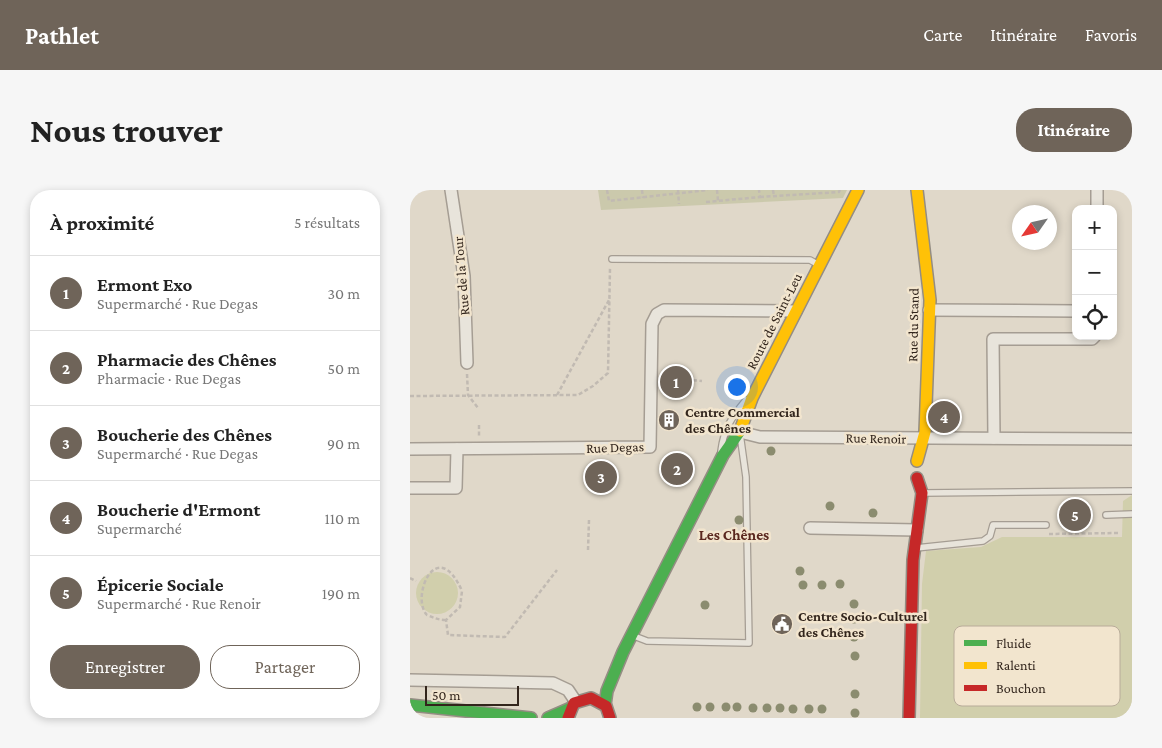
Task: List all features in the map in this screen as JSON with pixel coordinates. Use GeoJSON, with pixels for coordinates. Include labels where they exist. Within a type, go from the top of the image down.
{"type":"FeatureCollection","features":[{"type":"Feature","properties":{"kind":"street","name":"Rue de la Tour"},"geometry":{"type":"LineString","coordinates":[[451,190],[464,276],[467,363]]}},
{"type":"Feature","properties":{"kind":"street","name":"Route de Saint-Leu"},"geometry":{"type":"LineString","coordinates":[[589,697],[605,681],[623,652],[719,463],[740,432],[747,408],[858,190]]}},
{"type":"Feature","properties":{"kind":"street","name":"Rue du Stand"},"geometry":{"type":"LineString","coordinates":[[917,190],[927,260],[929,310],[924,439],[917,460]]}},
{"type":"Feature","properties":{"kind":"street"},"geometry":{"type":"LineString","coordinates":[[1097,190],[1097,205]]}},
{"type":"Feature","properties":{"kind":"street","name":"Rue Degas"},"geometry":{"type":"LineString","coordinates":[[410,449],[650,447],[652,324],[657,314],[664,310],[796,311]]}},
{"type":"Feature","properties":{"kind":"street"},"geometry":{"type":"LineString","coordinates":[[929,310],[1072,311]]}},
{"type":"Feature","properties":{"kind":"street"},"geometry":{"type":"LineString","coordinates":[[994,438],[993,339],[1072,338]]}},
{"type":"Feature","properties":{"kind":"street","name":"Rue Renoir"},"geometry":{"type":"LineString","coordinates":[[740,432],[760,437],[1132,439]]}},
{"type":"Feature","properties":{"kind":"street"},"geometry":{"type":"LineString","coordinates":[[410,488],[456,488],[456,449]]}},
{"type":"Feature","properties":{"kind":"street"},"geometry":{"type":"LineString","coordinates":[[909,718],[915,548],[922,493],[917,478]]}},
{"type":"Feature","properties":{"kind":"street"},"geometry":{"type":"LineString","coordinates":[[810,528],[917,530]]}},
{"type":"Feature","properties":{"kind":"street","name":"Route de Saint-Leu"},"geometry":{"type":"LineString","coordinates":[[605,705],[606,695],[623,652]]}},
{"type":"Feature","properties":{"kind":"street"},"geometry":{"type":"LineString","coordinates":[[410,680],[553,683],[568,690],[572,709]]}},
{"type":"Feature","properties":{"kind":"street"},"geometry":{"type":"LineString","coordinates":[[548,718],[572,709],[589,697],[598,699],[605,705],[610,718]]}},
{"type":"Feature","properties":{"kind":"street"},"geometry":{"type":"LineString","coordinates":[[410,705],[531,718]]}},
{"type":"Feature","properties":{"kind":"lane"},"geometry":{"type":"LineString","coordinates":[[612,259],[810,260],[819,265]]}},
{"type":"Feature","properties":{"kind":"lane"},"geometry":{"type":"LineString","coordinates":[[719,463],[724,432],[729,421],[760,382]]}},
{"type":"Feature","properties":{"kind":"lane"},"geometry":{"type":"LineString","coordinates":[[632,635],[647,641],[749,643],[746,477],[740,432]]}},
{"type":"Feature","properties":{"kind":"lane"},"geometry":{"type":"LineString","coordinates":[[922,493],[1130,491]]}},
{"type":"Feature","properties":{"kind":"lane"},"geometry":{"type":"LineString","coordinates":[[1106,515],[1132,514]]}},
{"type":"Feature","properties":{"kind":"lane"},"geometry":{"type":"LineString","coordinates":[[915,548],[983,541],[990,536],[993,525],[1046,525]]}},
{"type":"Feature","properties":{"kind":"path"},"geometry":{"type":"LineString","coordinates":[[607,190],[609,201],[708,190]]}},
{"type":"Feature","properties":{"kind":"path"},"geometry":{"type":"LineString","coordinates":[[642,190],[643,198]]}},
{"type":"Feature","properties":{"kind":"path"},"geometry":{"type":"LineString","coordinates":[[717,190],[718,201]]}},
{"type":"Feature","properties":{"kind":"path"},"geometry":{"type":"LineString","coordinates":[[759,190],[760,196]]}},
{"type":"Feature","properties":{"kind":"path"},"geometry":{"type":"LineString","coordinates":[[773,190],[774,196]]}},
{"type":"Feature","properties":{"kind":"path"},"geometry":{"type":"LineString","coordinates":[[706,202],[804,192],[839,192],[840,190]]}},
{"type":"Feature","properties":{"kind":"path"},"geometry":{"type":"LineString","coordinates":[[678,192],[679,204]]}},
{"type":"Feature","properties":{"kind":"path"},"geometry":{"type":"LineString","coordinates":[[410,396],[578,395],[594,386],[608,373],[612,259]]}},
{"type":"Feature","properties":{"kind":"path"},"geometry":{"type":"LineString","coordinates":[[557,395],[610,299]]}},
{"type":"Feature","properties":{"kind":"path"},"geometry":{"type":"LineString","coordinates":[[467,363],[468,395],[478,408]]}},
{"type":"Feature","properties":{"kind":"path"},"geometry":{"type":"LineString","coordinates":[[680,379],[702,381]]}},
{"type":"Feature","properties":{"kind":"path"},"geometry":{"type":"LineString","coordinates":[[588,550],[589,520]]}},
{"type":"Feature","properties":{"kind":"path"},"geometry":{"type":"LineString","coordinates":[[1046,525],[1046,534],[1118,533]]}},
{"type":"Feature","properties":{"kind":"path"},"geometry":{"type":"LineString","coordinates":[[426,570],[442,568],[450,572],[462,590],[460,607],[446,620]]}},
{"type":"Feature","properties":{"kind":"path"},"geometry":{"type":"LineString","coordinates":[[446,620],[448,634],[506,637],[557,570]]}},
{"type":"Feature","properties":{"kind":"path"},"geometry":{"type":"LineString","coordinates":[[410,578],[415,583],[419,575]]}},
{"type":"Feature","properties":{"kind":"path"},"geometry":{"type":"LineString","coordinates":[[418,608],[421,612],[434,618],[446,620]]}},
{"type":"Feature","properties":{"kind":"shaded area"},"geometry":{"type":"Polygon","coordinates":[[[598,190],[847,190],[843,198],[601,210],[598,190]]]}},
{"type":"Feature","properties":{"kind":"shaded area"},"geometry":{"type":"Polygon","coordinates":[[[1132,495],[1132,718],[920,718],[922,584],[926,551],[981,547],[1002,537],[1122,537],[1123,501],[1132,495]]]}},
{"type":"Feature","properties":{"kind":"shaded area"},"geometry":{"type":"Polygon","coordinates":[[[441,572],[449,575],[455,581],[458,593],[455,605],[449,611],[433,614],[425,611],[419,605],[416,589],[419,581],[425,575],[441,572]]]}},
{"type":"Feature","properties":{"kind":"traffic: fast"},"geometry":{"type":"LineString","coordinates":[[605,705],[607,691],[623,652],[723,455],[740,431]]}},
{"type":"Feature","properties":{"kind":"traffic: fast"},"geometry":{"type":"LineString","coordinates":[[410,705],[531,718]]}},
{"type":"Feature","properties":{"kind":"traffic: fast"},"geometry":{"type":"LineString","coordinates":[[548,718],[571,708]]}},
{"type":"Feature","properties":{"kind":"traffic: slow"},"geometry":{"type":"LineString","coordinates":[[740,431],[752,398],[858,190]]}},
{"type":"Feature","properties":{"kind":"traffic: slow"},"geometry":{"type":"LineString","coordinates":[[917,190],[930,300],[925,432],[917,461]]}},
{"type":"Feature","properties":{"kind":"traffic: jam"},"geometry":{"type":"LineString","coordinates":[[909,718],[913,560],[922,493],[917,478]]}},
{"type":"Feature","properties":{"kind":"traffic: jam"},"geometry":{"type":"LineString","coordinates":[[568,718],[574,703],[591,698],[606,706],[610,718]]}},
{"type":"Feature","properties":{"kind":"place","name":"Ermont Exo"},"geometry":{"type":"Point","coordinates":[676,382]}},
{"type":"Feature","properties":{"kind":"place","name":"Boucherie d'Ermont"},"geometry":{"type":"Point","coordinates":[944,417]}},
{"type":"Feature","properties":{"kind":"place","name":"Centre Commercial des Chênes"},"geometry":{"type":"Point","coordinates":[669,420]}},
{"type":"Feature","properties":{"kind":"place","name":"Pharmacie des Chênes"},"geometry":{"type":"Point","coordinates":[677,469]}},
{"type":"Feature","properties":{"kind":"place","name":"Boucherie des Chênes"},"geometry":{"type":"Point","coordinates":[601,477]}},
{"type":"Feature","properties":{"kind":"place","name":"Épicerie Sociale"},"geometry":{"type":"Point","coordinates":[1075,515]}},
{"type":"Feature","properties":{"kind":"place","name":"Centre Socio-Culturel des Chênes"},"geometry":{"type":"Point","coordinates":[782,624]}},
{"type":"Feature","properties":{"kind":"district","name":"Les Chênes"},"geometry":{"type":"Point","coordinates":[734,535]}}]}
